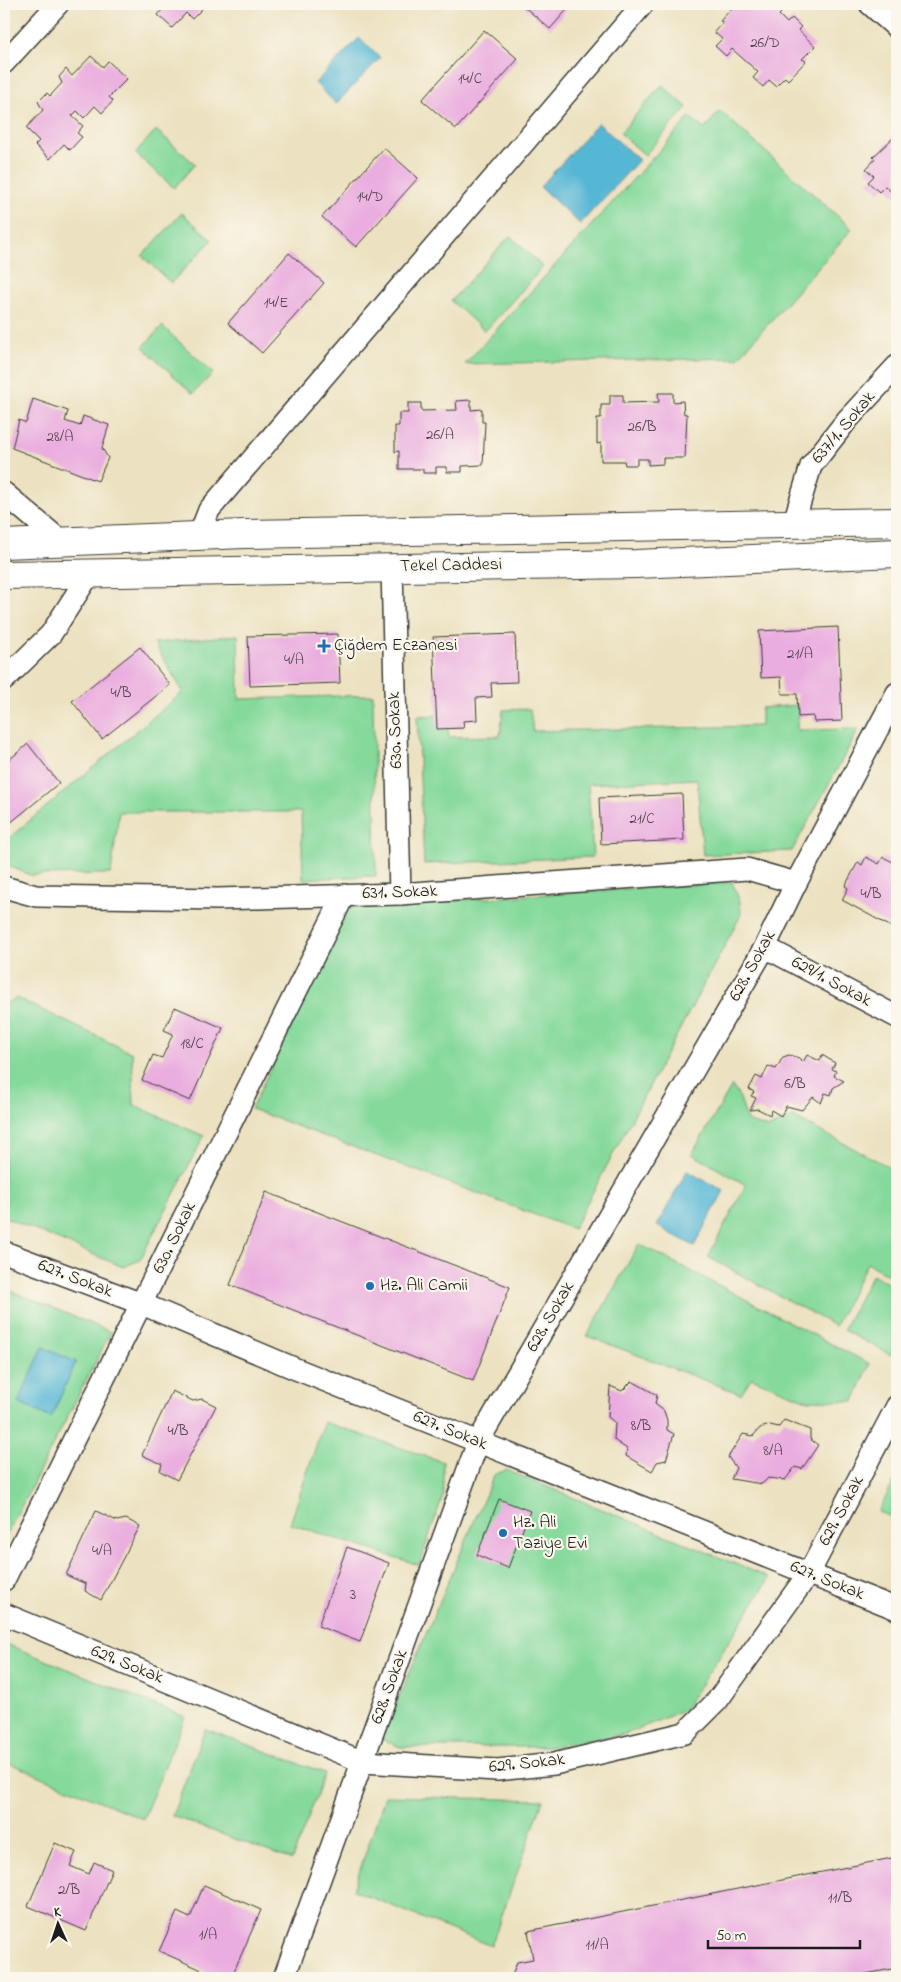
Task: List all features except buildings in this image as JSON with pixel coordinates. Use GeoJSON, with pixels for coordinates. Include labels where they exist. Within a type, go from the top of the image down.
{"type":"FeatureCollection","features":[{"type":"Feature","properties":{"kind":"main road"},"geometry":{"type":"LineString","coordinates":[[4,544],[199,536],[897,522]]}},
{"type":"Feature","properties":{"kind":"main road","name":"Tekel Caddesi"},"geometry":{"type":"LineString","coordinates":[[4,575],[636,564],[897,553]]}},
{"type":"Feature","properties":{"kind":"street"},"geometry":{"type":"LineString","coordinates":[[4,63],[58,4]]}},
{"type":"Feature","properties":{"kind":"street"},"geometry":{"type":"LineString","coordinates":[[199,536],[209,510],[643,4]]}},
{"type":"Feature","properties":{"kind":"street"},"geometry":{"type":"LineString","coordinates":[[870,4],[897,28]]}},
{"type":"Feature","properties":{"kind":"street","name":"637/1. Sokak"},"geometry":{"type":"LineString","coordinates":[[793,525],[811,466],[848,420],[897,366]]}},
{"type":"Feature","properties":{"kind":"street"},"geometry":{"type":"LineString","coordinates":[[4,493],[63,543]]}},
{"type":"Feature","properties":{"kind":"street","name":"630. Sokak"},"geometry":{"type":"LineString","coordinates":[[392,567],[400,894]]}},
{"type":"Feature","properties":{"kind":"street"},"geometry":{"type":"LineString","coordinates":[[4,680],[51,634],[90,573]]}},
{"type":"Feature","properties":{"kind":"street","name":"628. Sokak"},"geometry":{"type":"LineString","coordinates":[[284,1978],[478,1442],[765,947],[796,883],[897,693]]}},
{"type":"Feature","properties":{"kind":"street","name":"631. Sokak"},"geometry":{"type":"LineString","coordinates":[[4,887],[45,896],[218,899],[400,894],[747,869],[796,883]]}},
{"type":"Feature","properties":{"kind":"street","name":"630. Sokak"},"geometry":{"type":"LineString","coordinates":[[4,1580],[344,895]]}},
{"type":"Feature","properties":{"kind":"street","name":"629/1. Sokak"},"geometry":{"type":"LineString","coordinates":[[765,947],[897,1018]]}},
{"type":"Feature","properties":{"kind":"street","name":"627. Sokak"},"geometry":{"type":"LineString","coordinates":[[4,1252],[142,1304],[478,1442],[897,1609]]}},
{"type":"Feature","properties":{"kind":"street","name":"629. Sokak"},"geometry":{"type":"LineString","coordinates":[[4,1614],[363,1762],[497,1770],[554,1764],[685,1733],[717,1701],[808,1573],[897,1406]]}},
{"type":"Feature","properties":{"kind":"green space"},"geometry":{"type":"Polygon","coordinates":[[[662,85],[687,107],[645,155],[620,133],[662,85]]]}},
{"type":"Feature","properties":{"kind":"green space"},"geometry":{"type":"Polygon","coordinates":[[[720,111],[852,229],[738,358],[465,364],[690,117],[704,129],[720,111]]]}},
{"type":"Feature","properties":{"kind":"green space"},"geometry":{"type":"Polygon","coordinates":[[[156,130],[195,164],[174,188],[135,153],[156,130]]]}},
{"type":"Feature","properties":{"kind":"green space"},"geometry":{"type":"Polygon","coordinates":[[[182,213],[212,240],[171,283],[142,256],[182,213]]]}},
{"type":"Feature","properties":{"kind":"green space"},"geometry":{"type":"Polygon","coordinates":[[[510,236],[543,267],[485,331],[451,301],[510,236]]]}},
{"type":"Feature","properties":{"kind":"green space"},"geometry":{"type":"Polygon","coordinates":[[[162,326],[213,373],[193,394],[143,347],[162,326]]]}},
{"type":"Feature","properties":{"kind":"green space"},"geometry":{"type":"Polygon","coordinates":[[[238,635],[239,699],[373,695],[376,876],[303,879],[301,812],[119,812],[111,874],[30,875],[4,864],[4,838],[9,838],[183,692],[154,643],[238,635]]]}},
{"type":"Feature","properties":{"kind":"green space"},"geometry":{"type":"Polygon","coordinates":[[[798,705],[797,730],[859,729],[792,851],[703,855],[697,779],[588,784],[593,857],[424,864],[417,716],[446,715],[449,737],[500,736],[503,710],[530,709],[533,731],[761,726],[761,708],[798,705]]]}},
{"type":"Feature","properties":{"kind":"green space"},"geometry":{"type":"Polygon","coordinates":[[[732,882],[740,902],[741,915],[573,1229],[251,1109],[349,907],[732,882]]]}},
{"type":"Feature","properties":{"kind":"green space"},"geometry":{"type":"Polygon","coordinates":[[[17,998],[132,1053],[134,1105],[204,1136],[140,1260],[123,1267],[4,1217],[4,1004],[17,998]]]}},
{"type":"Feature","properties":{"kind":"green space"},"geometry":{"type":"Polygon","coordinates":[[[732,1086],[740,1098],[747,1121],[769,1128],[793,1117],[897,1171],[897,1280],[867,1263],[835,1326],[708,1257],[746,1185],[692,1154],[732,1086]]]}},
{"type":"Feature","properties":{"kind":"green space"},"geometry":{"type":"Polygon","coordinates":[[[639,1244],[870,1364],[854,1401],[807,1400],[751,1378],[741,1394],[587,1336],[639,1244]]]}},
{"type":"Feature","properties":{"kind":"green space"},"geometry":{"type":"Polygon","coordinates":[[[872,1275],[897,1288],[897,1341],[891,1355],[843,1330],[872,1275]]]}},
{"type":"Feature","properties":{"kind":"green space"},"geometry":{"type":"Polygon","coordinates":[[[4,1288],[111,1332],[4,1540],[4,1288]]]}},
{"type":"Feature","properties":{"kind":"green space"},"geometry":{"type":"Polygon","coordinates":[[[324,1422],[443,1462],[443,1496],[419,1565],[290,1524],[324,1422]]]}},
{"type":"Feature","properties":{"kind":"green space"},"geometry":{"type":"Polygon","coordinates":[[[506,1470],[770,1578],[684,1710],[626,1734],[548,1747],[400,1747],[381,1739],[494,1475],[506,1470]]]}},
{"type":"Feature","properties":{"kind":"green space"},"geometry":{"type":"Polygon","coordinates":[[[897,1476],[897,1519],[878,1512],[897,1476]]]}},
{"type":"Feature","properties":{"kind":"green space"},"geometry":{"type":"Polygon","coordinates":[[[4,1643],[185,1717],[143,1819],[4,1761],[4,1643]]]}},
{"type":"Feature","properties":{"kind":"green space"},"geometry":{"type":"Polygon","coordinates":[[[205,1729],[325,1773],[292,1860],[172,1816],[205,1729]]]}},
{"type":"Feature","properties":{"kind":"green space"},"geometry":{"type":"Polygon","coordinates":[[[385,1796],[543,1800],[491,1946],[353,1890],[385,1796]]]}},
{"type":"Feature","properties":{"kind":"water"},"geometry":{"type":"Polygon","coordinates":[[[359,38],[380,58],[336,104],[315,83],[359,38]]]}},
{"type":"Feature","properties":{"kind":"water"},"geometry":{"type":"Polygon","coordinates":[[[598,123],[639,160],[580,224],[540,187],[598,123]]]}},
{"type":"Feature","properties":{"kind":"water"},"geometry":{"type":"Polygon","coordinates":[[[687,1171],[724,1191],[694,1246],[657,1226],[687,1171]]]}},
{"type":"Feature","properties":{"kind":"water"},"geometry":{"type":"Polygon","coordinates":[[[43,1347],[76,1362],[51,1418],[18,1403],[43,1347]]]}},
{"type":"Feature","properties":{"kind":"place","name":"Çiğdem Eczanesi"},"geometry":{"type":"Point","coordinates":[324,646]}},
{"type":"Feature","properties":{"kind":"place","name":"Hz. Ali Camii"},"geometry":{"type":"Point","coordinates":[370,1286]}},
{"type":"Feature","properties":{"kind":"place","name":"Hz. Ali Taziye Evi"},"geometry":{"type":"Point","coordinates":[503,1533]}}]}
